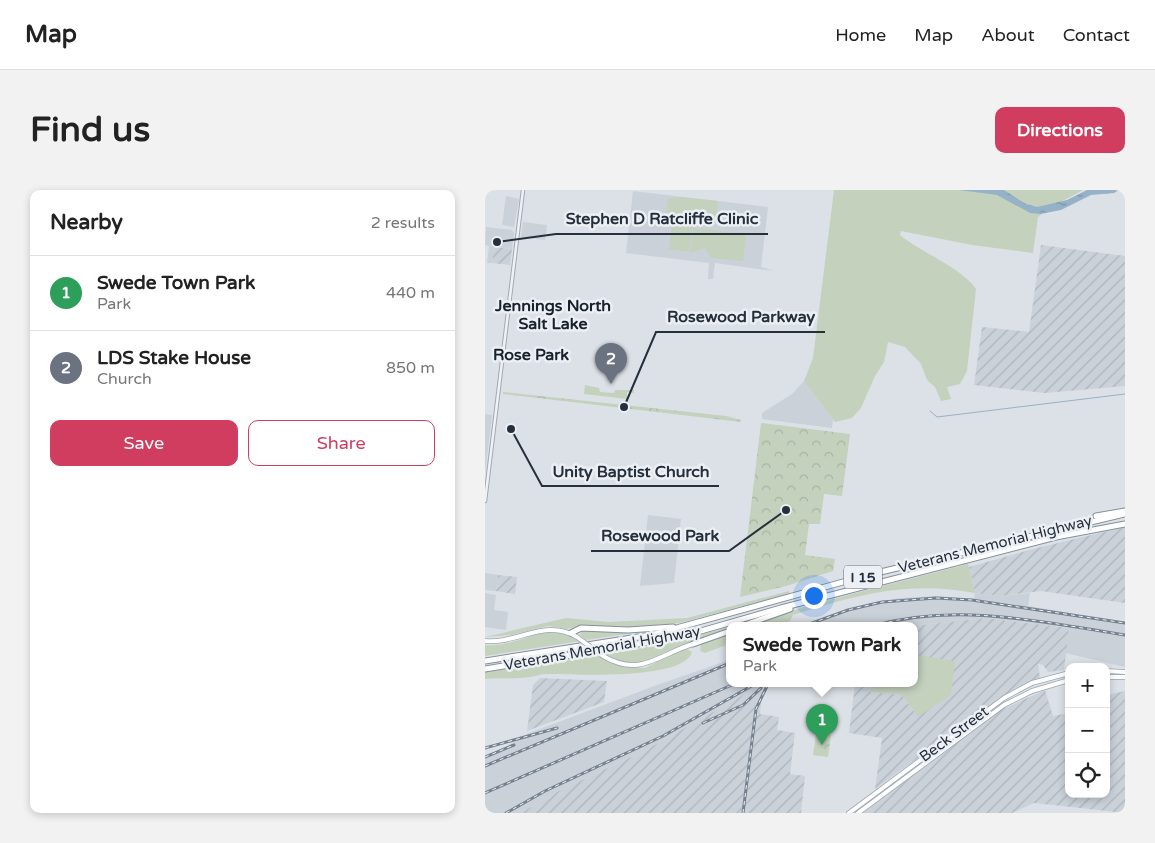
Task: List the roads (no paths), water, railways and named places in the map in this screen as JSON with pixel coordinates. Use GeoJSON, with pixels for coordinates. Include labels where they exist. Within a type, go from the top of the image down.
{"type":"FeatureCollection","features":[{"type":"Feature","properties":{"kind":"highway","name":"Veterans Memorial Highway"},"geometry":{"type":"LineString","coordinates":[[485,661],[651,635],[872,574],[1043,533],[1087,518],[1125,512]]}},
{"type":"Feature","properties":{"kind":"highway","name":"Veterans Memorial Highway"},"geometry":{"type":"LineString","coordinates":[[734,622],[1056,538],[1125,524]]}},
{"type":"Feature","properties":{"kind":"highway"},"geometry":{"type":"LineString","coordinates":[[752,622],[802,603]]}},
{"type":"Feature","properties":{"kind":"highway","name":"Veterans Memorial Highway"},"geometry":{"type":"LineString","coordinates":[[485,669],[680,637],[726,624]]}},
{"type":"Feature","properties":{"kind":"highway"},"geometry":{"type":"LineString","coordinates":[[571,633],[581,628],[628,630],[684,627]]}},
{"type":"Feature","properties":{"kind":"highway"},"geometry":{"type":"LineString","coordinates":[[693,644],[726,632]]}},
{"type":"Feature","properties":{"kind":"main road"},"geometry":{"type":"LineString","coordinates":[[485,641],[499,641],[541,629],[557,629],[571,633],[603,656],[624,664],[639,665],[654,662],[693,644]]}},
{"type":"Feature","properties":{"kind":"main road"},"geometry":{"type":"LineString","coordinates":[[1110,671],[1125,672]]}},
{"type":"Feature","properties":{"kind":"main road","name":"Beck Street"},"geometry":{"type":"LineString","coordinates":[[849,813],[1004,698],[1040,680],[1065,674]]}},
{"type":"Feature","properties":{"kind":"main road"},"geometry":{"type":"LineString","coordinates":[[1110,677],[1125,677]]}},
{"type":"Feature","properties":{"kind":"main road","name":"Beck Street"},"geometry":{"type":"LineString","coordinates":[[857,813],[1004,705],[1032,691],[1065,681]]}},
{"type":"Feature","properties":{"kind":"street"},"geometry":{"type":"LineString","coordinates":[[485,501],[523,190]]}},
{"type":"Feature","properties":{"kind":"water"},"geometry":{"type":"Polygon","coordinates":[[[959,190],[1004,190],[1026,204],[1037,207],[1067,200],[1087,190],[1119,190],[1114,193],[1091,195],[1061,210],[1040,214],[1030,213],[997,195],[959,190]]]}},
{"type":"Feature","properties":{"kind":"waterway"},"geometry":{"type":"LineString","coordinates":[[930,411],[937,417],[1125,394]]}},
{"type":"Feature","properties":{"kind":"railway"},"geometry":{"type":"LineString","coordinates":[[815,622],[848,610],[882,602],[936,598],[972,600],[1125,623]]}},
{"type":"Feature","properties":{"kind":"railway"},"geometry":{"type":"LineString","coordinates":[[891,622],[936,615],[968,615],[1031,620],[1125,635]]}},
{"type":"Feature","properties":{"kind":"railway"},"geometry":{"type":"LineString","coordinates":[[485,766],[726,665]]}},
{"type":"Feature","properties":{"kind":"railway"},"geometry":{"type":"LineString","coordinates":[[485,793],[727,687]]}},
{"type":"Feature","properties":{"kind":"railway"},"geometry":{"type":"LineString","coordinates":[[506,813],[545,791],[663,736],[750,687]]}},
{"type":"Feature","properties":{"kind":"railway"},"geometry":{"type":"LineString","coordinates":[[743,813],[756,709],[767,687]]}},
{"type":"Feature","properties":{"kind":"railway"},"geometry":{"type":"LineString","coordinates":[[703,723],[743,705],[761,688]]}},
{"type":"Feature","properties":{"kind":"railway"},"geometry":{"type":"LineString","coordinates":[[485,748],[557,728]]}},
{"type":"Feature","properties":{"kind":"railway"},"geometry":{"type":"LineString","coordinates":[[485,757],[514,745]]}},
{"type":"Feature","properties":{"kind":"place","name":"Stephen D Ratcliffe Clinic"},"geometry":{"type":"Point","coordinates":[497,242]}},
{"type":"Feature","properties":{"kind":"place","name":"LDS Stake House"},"geometry":{"type":"Point","coordinates":[611,384]}},
{"type":"Feature","properties":{"kind":"place","name":"Rosewood Parkway"},"geometry":{"type":"Point","coordinates":[624,407]}},
{"type":"Feature","properties":{"kind":"place","name":"Unity Baptist Church"},"geometry":{"type":"Point","coordinates":[511,429]}},
{"type":"Feature","properties":{"kind":"place","name":"Rosewood Park"},"geometry":{"type":"Point","coordinates":[786,510]}},
{"type":"Feature","properties":{"kind":"place","name":"Swede Town Park"},"geometry":{"type":"Point","coordinates":[822,745]}},
{"type":"Feature","properties":{"kind":"district","name":"Jennings North Salt Lake"},"geometry":{"type":"Point","coordinates":[553,315]}},
{"type":"Feature","properties":{"kind":"district","name":"Rose Park"},"geometry":{"type":"Point","coordinates":[531,355]}}]}
